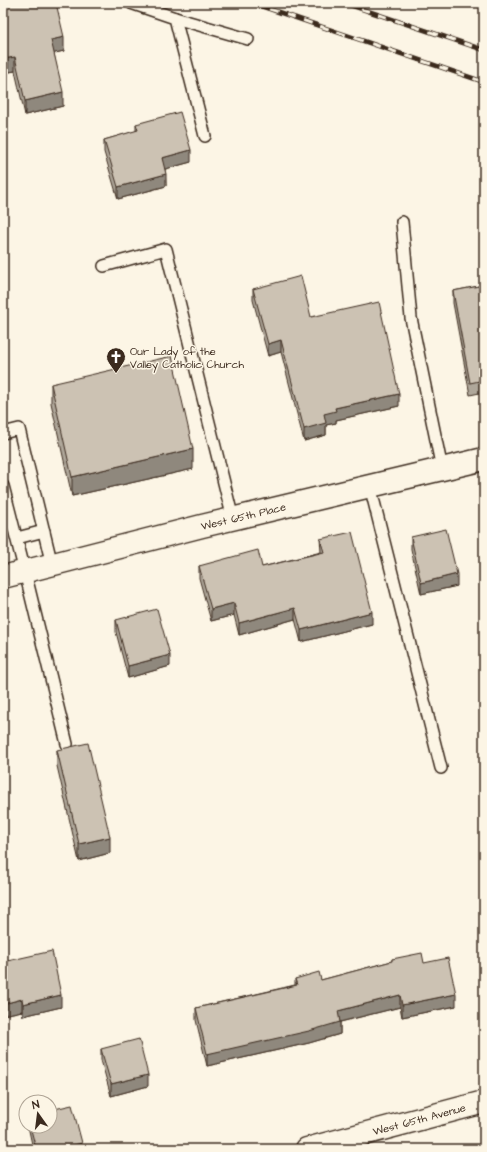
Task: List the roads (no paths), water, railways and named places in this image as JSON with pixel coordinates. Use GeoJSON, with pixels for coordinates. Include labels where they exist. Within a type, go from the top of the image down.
{"type":"FeatureCollection","features":[{"type":"Feature","properties":{"kind":"street","name":"West 65th Place"},"geometry":{"type":"LineString","coordinates":[[3,578],[233,519],[484,459]]}},
{"type":"Feature","properties":{"kind":"street","name":"West 65th Avenue"},"geometry":{"type":"LineString","coordinates":[[307,1149],[484,1102]]}},
{"type":"Feature","properties":{"kind":"lane"},"geometry":{"type":"LineString","coordinates":[[131,3],[175,18],[248,39]]}},
{"type":"Feature","properties":{"kind":"lane"},"geometry":{"type":"LineString","coordinates":[[175,18],[205,136]]}},
{"type":"Feature","properties":{"kind":"lane"},"geometry":{"type":"LineString","coordinates":[[402,222],[411,318],[442,469]]}},
{"type":"Feature","properties":{"kind":"lane"},"geometry":{"type":"LineString","coordinates":[[104,266],[166,249],[233,519]]}},
{"type":"Feature","properties":{"kind":"lane"},"geometry":{"type":"LineString","coordinates":[[3,433],[19,429],[52,565]]}},
{"type":"Feature","properties":{"kind":"lane"},"geometry":{"type":"LineString","coordinates":[[3,486],[26,572],[67,744]]}},
{"type":"Feature","properties":{"kind":"lane"},"geometry":{"type":"LineString","coordinates":[[370,486],[441,768]]}},
{"type":"Feature","properties":{"kind":"lane"},"geometry":{"type":"LineString","coordinates":[[17,538],[44,531]]}},
{"type":"Feature","properties":{"kind":"railway"},"geometry":{"type":"LineString","coordinates":[[252,3],[484,82]]}},
{"type":"Feature","properties":{"kind":"railway"},"geometry":{"type":"LineString","coordinates":[[344,3],[484,50]]}},
{"type":"Feature","properties":{"kind":"place","name":"Our Lady of the Valley Catholic Church"},"geometry":{"type":"Point","coordinates":[116,374]}}]}
